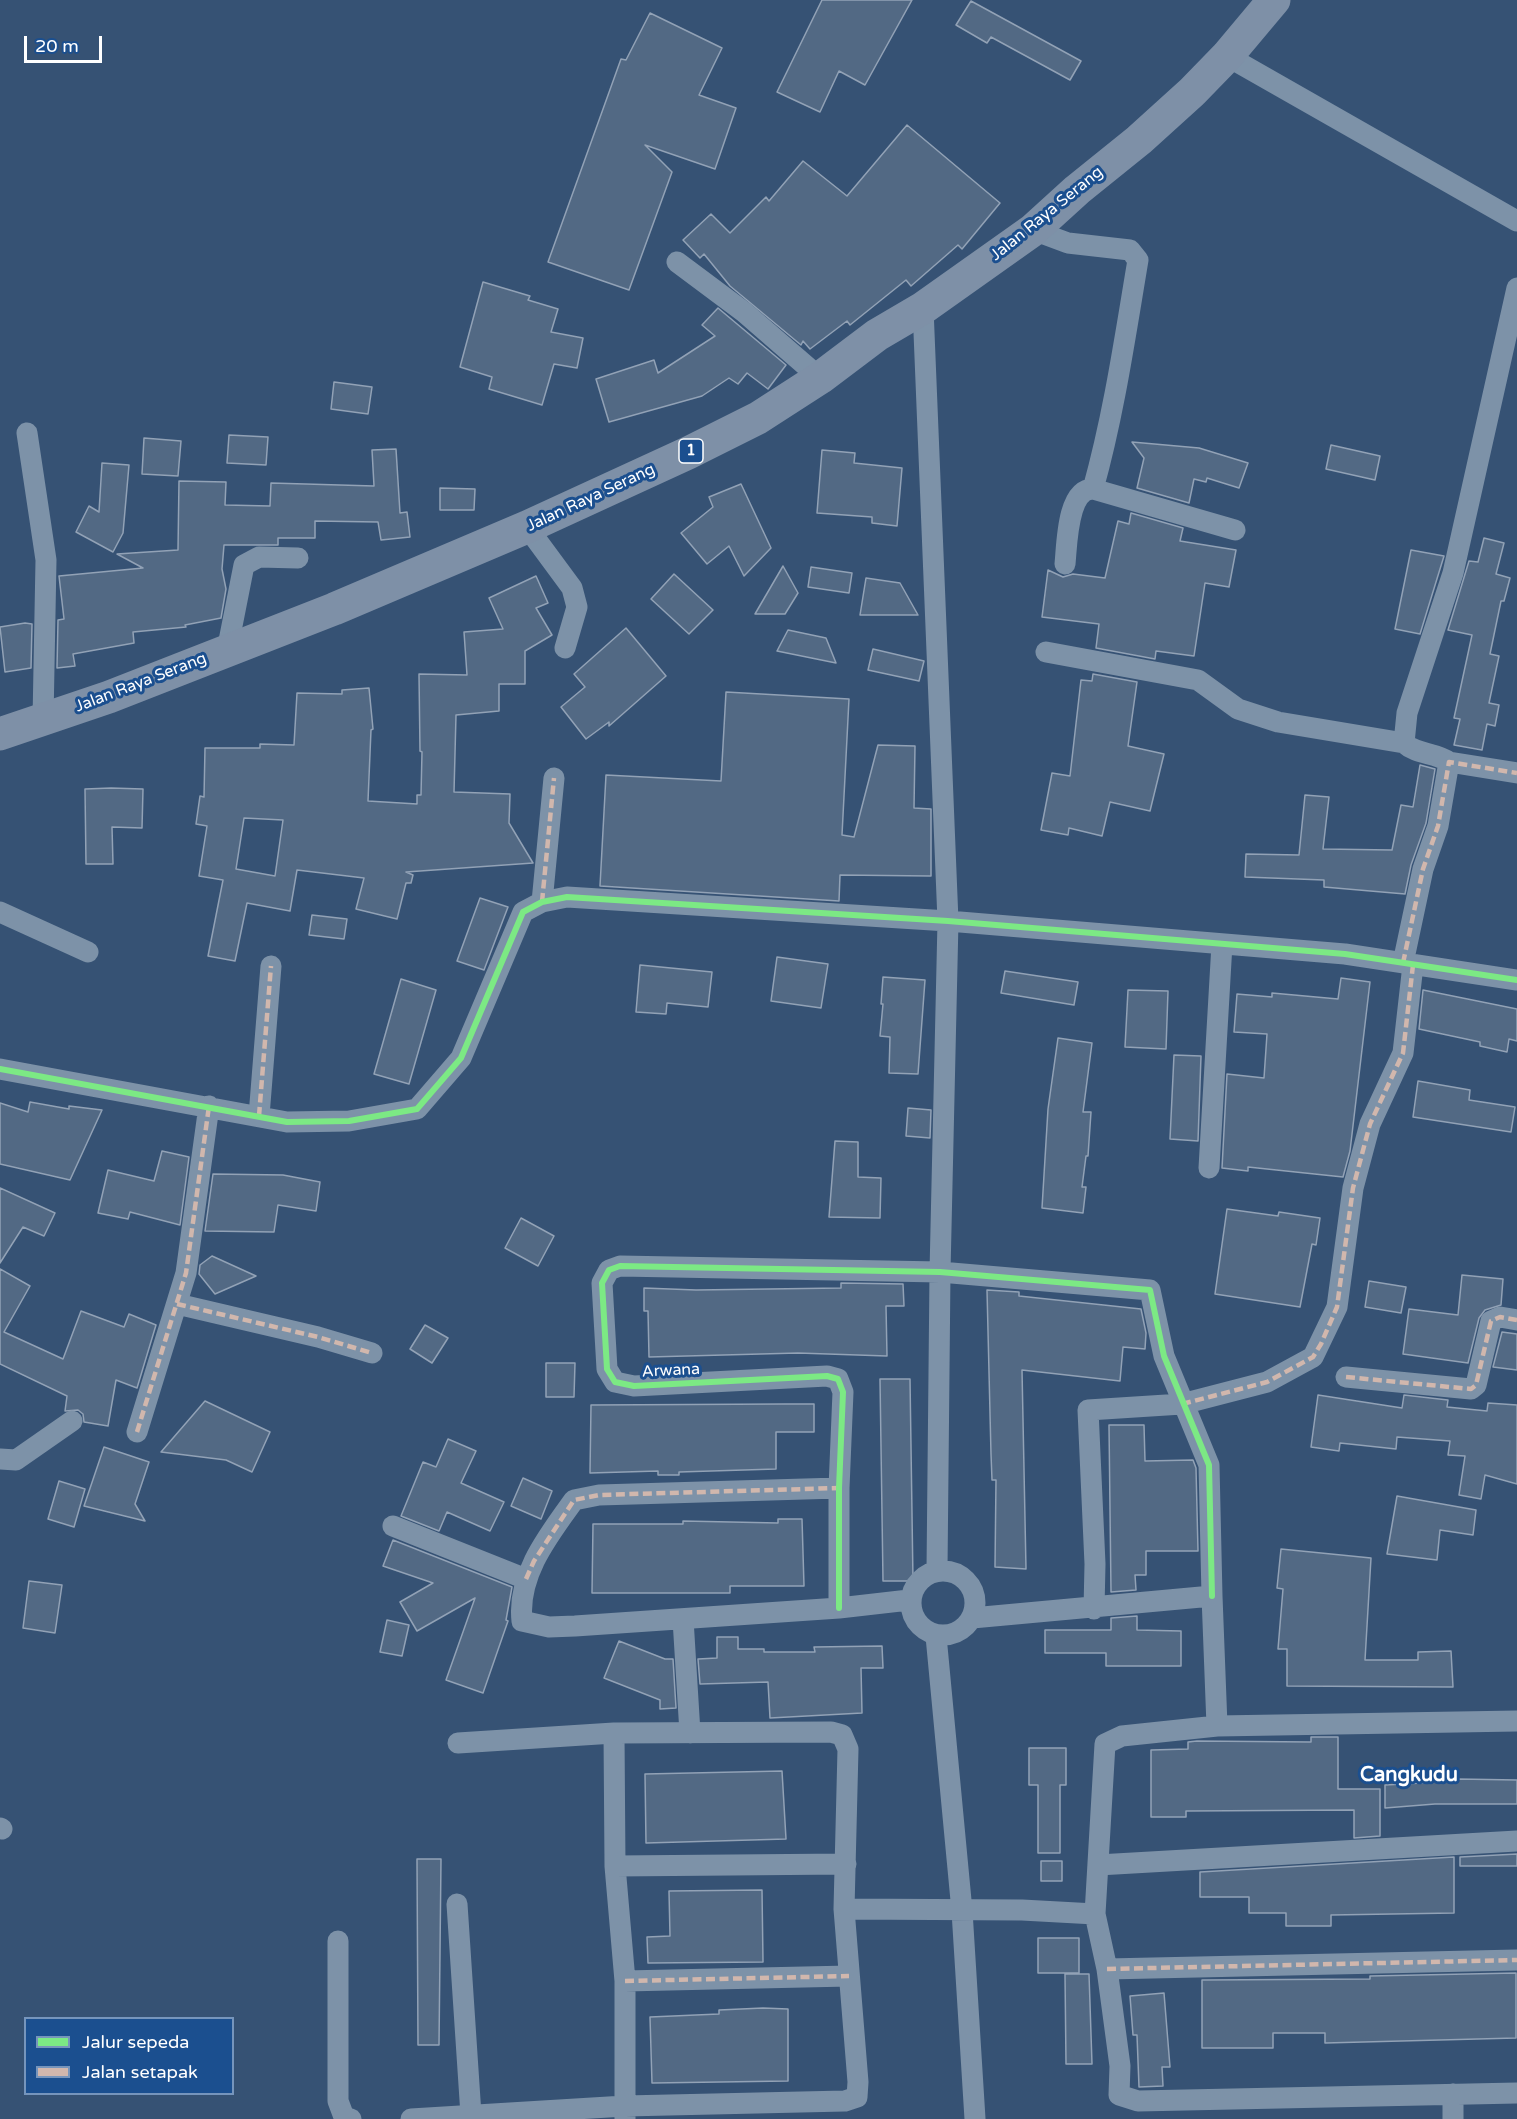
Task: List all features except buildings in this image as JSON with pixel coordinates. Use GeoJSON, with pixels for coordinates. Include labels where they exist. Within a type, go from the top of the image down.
{"type":"FeatureCollection","features":[{"type":"Feature","properties":{"kind":"highway","name":"Jalan Raya Serang"},"geometry":{"type":"LineString","coordinates":[[0,735],[334,609],[527,527],[738,428],[820,378],[878,335],[923,308],[1033,230],[1077,190],[1139,140],[1227,56],[1274,0]]}},
{"type":"Feature","properties":{"kind":"street"},"geometry":{"type":"LineString","coordinates":[[1227,56],[1517,221]]}},
{"type":"Feature","properties":{"kind":"street"},"geometry":{"type":"LineString","coordinates":[[1033,230],[1068,243],[1130,250],[1138,260],[1119,376],[1093,489]]}},
{"type":"Feature","properties":{"kind":"street"},"geometry":{"type":"LineString","coordinates":[[677,262],[744,312],[820,378]]}},
{"type":"Feature","properties":{"kind":"street"},"geometry":{"type":"LineString","coordinates":[[1404,743],[1407,713],[1453,573],[1517,288]]}},
{"type":"Feature","properties":{"kind":"street"},"geometry":{"type":"LineString","coordinates":[[923,308],[948,921],[940,1272],[938,1570]]}},
{"type":"Feature","properties":{"kind":"street"},"geometry":{"type":"LineString","coordinates":[[27,433],[46,560],[43,720]]}},
{"type":"Feature","properties":{"kind":"street"},"geometry":{"type":"LineString","coordinates":[[1065,564],[1072,506],[1080,494],[1093,489],[1235,530]]}},
{"type":"Feature","properties":{"kind":"street"},"geometry":{"type":"LineString","coordinates":[[527,527],[572,588],[577,607],[565,648]]}},
{"type":"Feature","properties":{"kind":"street"},"geometry":{"type":"LineString","coordinates":[[227,651],[244,565],[259,557],[298,558]]}},
{"type":"Feature","properties":{"kind":"street"},"geometry":{"type":"LineString","coordinates":[[1046,652],[1198,680],[1238,709],[1278,722],[1404,743],[1413,750],[1439,756],[1449,762],[1517,773]]}},
{"type":"Feature","properties":{"kind":"street"},"geometry":{"type":"LineString","coordinates":[[1094,1609],[1095,1564],[1088,1410],[1182,1404],[1267,1382],[1313,1358],[1337,1306],[1353,1188],[1370,1124],[1403,1053],[1408,964],[1423,869],[1438,826],[1449,762]]}},
{"type":"Feature","properties":{"kind":"street"},"geometry":{"type":"LineString","coordinates":[[542,902],[554,778]]}},
{"type":"Feature","properties":{"kind":"street"},"geometry":{"type":"LineString","coordinates":[[0,1069],[287,1122],[349,1121],[417,1109],[460,1058],[523,912],[542,902],[567,897],[948,921],[1345,954],[1517,980]]}},
{"type":"Feature","properties":{"kind":"street"},"geometry":{"type":"LineString","coordinates":[[0,912],[88,952]]}},
{"type":"Feature","properties":{"kind":"street"},"geometry":{"type":"LineString","coordinates":[[1209,1168],[1222,944]]}},
{"type":"Feature","properties":{"kind":"street"},"geometry":{"type":"LineString","coordinates":[[259,1116],[271,966]]}},
{"type":"Feature","properties":{"kind":"street"},"geometry":{"type":"LineString","coordinates":[[137,1432],[177,1304],[190,1253],[209,1106]]}},
{"type":"Feature","properties":{"kind":"street","name":"Arwana"},"geometry":{"type":"LineString","coordinates":[[839,1608],[839,1488],[843,1392],[838,1379],[826,1376],[634,1386],[615,1382],[607,1369],[602,1283],[609,1270],[620,1266],[940,1272]]}},
{"type":"Feature","properties":{"kind":"street"},"geometry":{"type":"LineString","coordinates":[[940,1272],[1150,1290],[1164,1356],[1209,1465],[1217,1726]]}},
{"type":"Feature","properties":{"kind":"street"},"geometry":{"type":"LineString","coordinates":[[177,1304],[318,1337],[372,1353]]}},
{"type":"Feature","properties":{"kind":"street"},"geometry":{"type":"LineString","coordinates":[[1346,1377],[1471,1389],[1476,1385],[1491,1321],[1500,1317],[1517,1320]]}},
{"type":"Feature","properties":{"kind":"street"},"geometry":{"type":"LineString","coordinates":[[0,1459],[16,1460],[72,1421]]}},
{"type":"Feature","properties":{"kind":"street"},"geometry":{"type":"LineString","coordinates":[[839,1488],[599,1496],[574,1500],[534,1561],[526,1579],[520,1600],[522,1621],[549,1627],[839,1608],[909,1600]]}},
{"type":"Feature","properties":{"kind":"street"},"geometry":{"type":"LineString","coordinates":[[393,1526],[526,1579]]}},
{"type":"Feature","properties":{"kind":"street"},"geometry":{"type":"LineString","coordinates":[[938,1570],[956,1572],[970,1583],[976,1600],[972,1618],[963,1629],[950,1635],[936,1636],[916,1623],[909,1600],[918,1580],[938,1570]]}},
{"type":"Feature","properties":{"kind":"street"},"geometry":{"type":"LineString","coordinates":[[972,1618],[1094,1609],[1212,1596]]}},
{"type":"Feature","properties":{"kind":"street"},"geometry":{"type":"LineString","coordinates":[[683,1619],[690,1733]]}},
{"type":"Feature","properties":{"kind":"street"},"geometry":{"type":"LineString","coordinates":[[936,1636],[962,1911],[975,2119]]}},
{"type":"Feature","properties":{"kind":"street"},"geometry":{"type":"LineString","coordinates":[[1517,1721],[1217,1726],[1122,1736],[1105,1744],[1095,1914],[1107,1969],[1120,2066],[1119,2095],[1138,2101],[1517,2093]]}},
{"type":"Feature","properties":{"kind":"street"},"geometry":{"type":"LineString","coordinates":[[411,2119],[845,2102],[857,2097],[858,2082],[844,1909],[848,1749],[842,1735],[831,1732],[614,1733],[458,1743]]}},
{"type":"Feature","properties":{"kind":"street"},"geometry":{"type":"LineString","coordinates":[[614,1733],[615,1866],[624,1981],[625,2112]]}},
{"type":"Feature","properties":{"kind":"street"},"geometry":{"type":"LineString","coordinates":[[1098,1865],[1517,1841]]}},
{"type":"Feature","properties":{"kind":"street"},"geometry":{"type":"LineString","coordinates":[[615,1866],[846,1864]]}},
{"type":"Feature","properties":{"kind":"street"},"geometry":{"type":"LineString","coordinates":[[458,1904],[471,2115]]}},
{"type":"Feature","properties":{"kind":"street"},"geometry":{"type":"LineString","coordinates":[[844,1909],[1022,1910],[1095,1914]]}},
{"type":"Feature","properties":{"kind":"street"},"geometry":{"type":"LineString","coordinates":[[338,1941],[338,2102],[344,2117],[351,2119]]}},
{"type":"Feature","properties":{"kind":"street"},"geometry":{"type":"LineString","coordinates":[[1107,1969],[1517,1960]]}},
{"type":"Feature","properties":{"kind":"street"},"geometry":{"type":"LineString","coordinates":[[624,1981],[849,1976]]}},
{"type":"Feature","properties":{"kind":"street"},"geometry":{"type":"LineString","coordinates":[[1453,2094],[1453,2119]]}},
{"type":"Feature","properties":{"kind":"marked path"},"geometry":{"type":"LineString","coordinates":[[1403,963],[1423,869],[1438,826],[1449,762],[1517,773]]}},
{"type":"Feature","properties":{"kind":"marked path"},"geometry":{"type":"LineString","coordinates":[[542,902],[554,778]]}},
{"type":"Feature","properties":{"kind":"marked path"},"geometry":{"type":"LineString","coordinates":[[1182,1404],[1267,1382],[1313,1357],[1321,1344],[1337,1307],[1353,1188],[1370,1124],[1403,1053],[1413,965]]}},
{"type":"Feature","properties":{"kind":"marked path"},"geometry":{"type":"LineString","coordinates":[[259,1116],[271,966]]}},
{"type":"Feature","properties":{"kind":"marked path"},"geometry":{"type":"LineString","coordinates":[[137,1432],[186,1273],[209,1106]]}},
{"type":"Feature","properties":{"kind":"marked path"},"geometry":{"type":"LineString","coordinates":[[177,1304],[318,1337],[372,1353]]}},
{"type":"Feature","properties":{"kind":"marked path"},"geometry":{"type":"LineString","coordinates":[[1346,1377],[1471,1389],[1476,1385],[1491,1321],[1500,1317],[1517,1320]]}},
{"type":"Feature","properties":{"kind":"marked path"},"geometry":{"type":"LineString","coordinates":[[526,1579],[534,1561],[574,1500],[599,1495],[839,1488]]}},
{"type":"Feature","properties":{"kind":"marked path"},"geometry":{"type":"LineString","coordinates":[[1107,1969],[1517,1960]]}},
{"type":"Feature","properties":{"kind":"marked path"},"geometry":{"type":"LineString","coordinates":[[625,1981],[849,1976]]}},
{"type":"Feature","properties":{"kind":"cycle path"},"geometry":{"type":"LineString","coordinates":[[0,1069],[287,1122],[349,1121],[417,1109],[461,1058],[523,912],[542,902],[567,897],[948,921],[1345,954],[1517,980]]}},
{"type":"Feature","properties":{"kind":"cycle path"},"geometry":{"type":"LineString","coordinates":[[839,1608],[839,1488],[843,1392],[838,1379],[827,1376],[634,1386],[615,1382],[607,1369],[602,1283],[609,1270],[620,1266],[940,1272],[1150,1290],[1164,1356],[1209,1465],[1212,1596]]}},
{"type":"Feature","properties":{"kind":"district","name":"Cangkudu"},"geometry":{"type":"Point","coordinates":[1409,1776]}}]}
